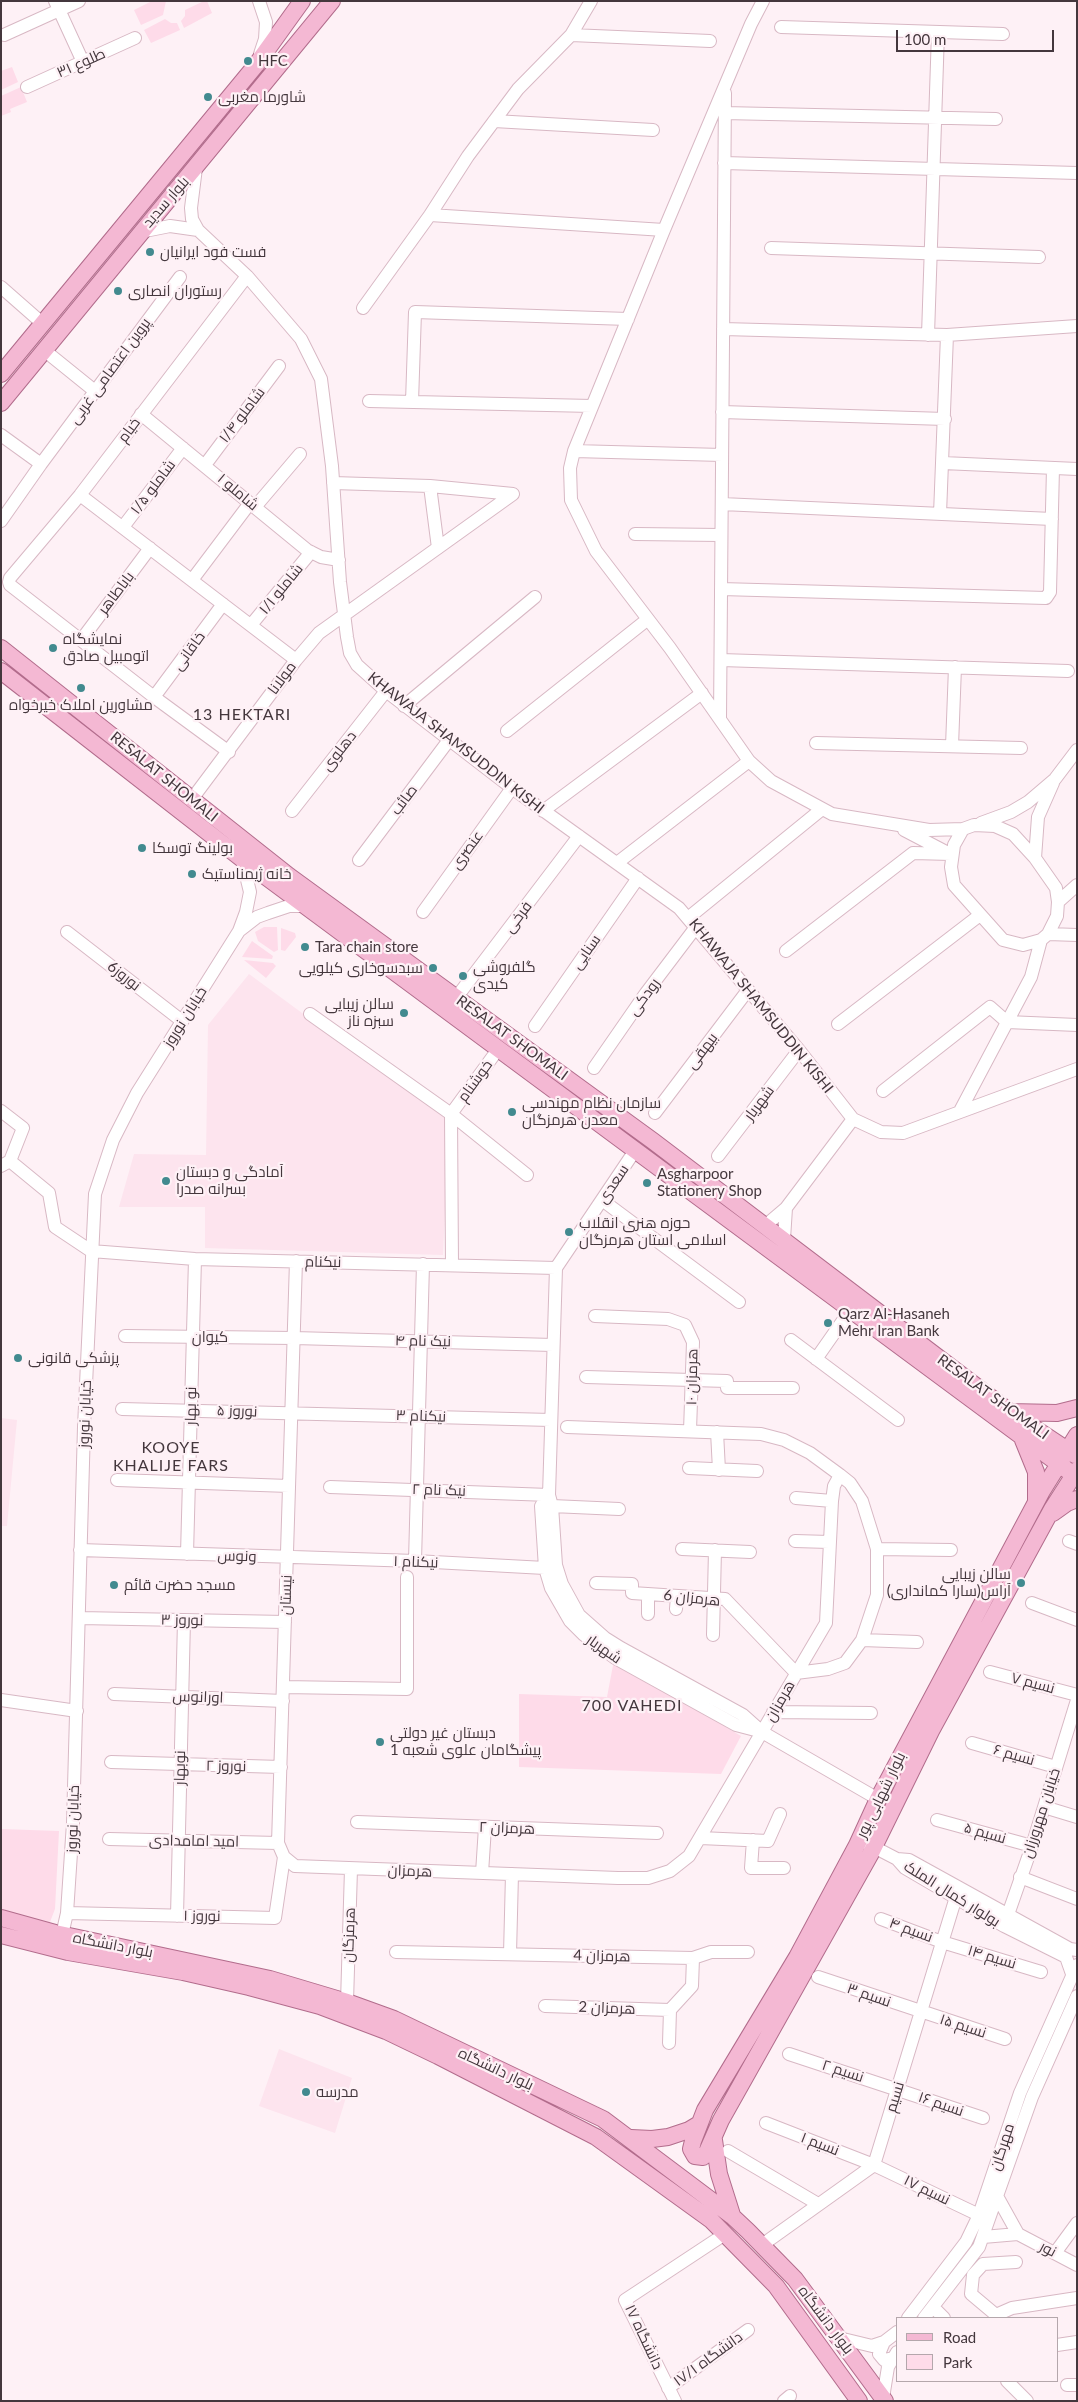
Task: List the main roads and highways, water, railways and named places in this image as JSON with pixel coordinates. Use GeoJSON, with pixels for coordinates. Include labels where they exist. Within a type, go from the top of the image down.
{"type":"FeatureCollection","features":[{"type":"Feature","properties":{"kind":"main road","name":"بلوار سدید"},"geometry":{"type":"LineString","coordinates":[[1,374],[256,65],[302,1]]}},
{"type":"Feature","properties":{"kind":"main road","name":"بلوار سدید"},"geometry":{"type":"LineString","coordinates":[[1,403],[332,1]]}},
{"type":"Feature","properties":{"kind":"main road","name":"RESALAT SHOMALI"},"geometry":{"type":"LineString","coordinates":[[1,648],[289,876],[766,1225],[856,1303],[1021,1436],[1076,1474]]}},
{"type":"Feature","properties":{"kind":"main road","name":"RESALAT SHOMALI"},"geometry":{"type":"LineString","coordinates":[[1,671],[242,859],[636,1149],[1010,1412],[1072,1453]]}},
{"type":"Feature","properties":{"kind":"main road"},"geometry":{"type":"LineString","coordinates":[[1010,1412],[1057,1412],[1077,1408]]}},
{"type":"Feature","properties":{"kind":"main road","name":"بلوار شهابی پور"},"geometry":{"type":"LineString","coordinates":[[1076,1474],[1046,1520],[931,1731],[893,1806],[866,1843],[797,1956],[699,2124],[691,2149],[695,2156],[703,2157],[706,2154],[715,2132],[866,1843],[878,1798],[1035,1505],[1059,1464],[1072,1453],[1077,1435]]}},
{"type":"Feature","properties":{"kind":"main road"},"geometry":{"type":"LineString","coordinates":[[1021,1436],[1032,1458],[1036,1472],[1038,1484],[1035,1505]]}},
{"type":"Feature","properties":{"kind":"main road"},"geometry":{"type":"LineString","coordinates":[[1046,1520],[1067,1503],[1077,1500]]}},
{"type":"Feature","properties":{"kind":"main road"},"geometry":{"type":"LineString","coordinates":[[878,1798],[893,1806]]}},
{"type":"Feature","properties":{"kind":"main road","name":"بلوار دانشگاه"},"geometry":{"type":"LineString","coordinates":[[1,1918],[62,1934],[270,1979],[347,2002],[394,2019],[604,2119],[632,2138],[732,2216],[762,2245],[795,2279],[884,2399]]}},
{"type":"Feature","properties":{"kind":"main road","name":"بلوار دانشگاه"},"geometry":{"type":"LineString","coordinates":[[1,1935],[68,1952],[183,1972],[320,2006],[386,2031],[596,2137],[681,2197],[711,2220],[725,2234],[776,2286],[859,2401]]}},
{"type":"Feature","properties":{"kind":"main road"},"geometry":{"type":"LineString","coordinates":[[632,2138],[652,2139],[668,2137],[689,2130],[699,2124]]}},
{"type":"Feature","properties":{"kind":"main road"},"geometry":{"type":"LineString","coordinates":[[715,2132],[714,2143],[719,2174],[732,2216]]}},
{"type":"Feature","properties":{"kind":"main road"},"geometry":{"type":"LineString","coordinates":[[814,2339],[835,2333]]}},
{"type":"Feature","properties":{"kind":"place","name":"HFC"},"geometry":{"type":"Point","coordinates":[248,61]}},
{"type":"Feature","properties":{"kind":"place","name":"شاورما مغربی"},"geometry":{"type":"Point","coordinates":[208,97]}},
{"type":"Feature","properties":{"kind":"place","name":"فست فود ایرانیان"},"geometry":{"type":"Point","coordinates":[150,252]}},
{"type":"Feature","properties":{"kind":"place","name":"رستوران انصاری"},"geometry":{"type":"Point","coordinates":[118,291]}},
{"type":"Feature","properties":{"kind":"place","name":"نمایشگاه اتومبیل صادق"},"geometry":{"type":"Point","coordinates":[53,648]}},
{"type":"Feature","properties":{"kind":"place","name":"مشاورین املاک خیرخواه"},"geometry":{"type":"Point","coordinates":[81,688]}},
{"type":"Feature","properties":{"kind":"place","name":"بولینگ توسکا"},"geometry":{"type":"Point","coordinates":[142,848]}},
{"type":"Feature","properties":{"kind":"place","name":"خانه ژیمناستیک"},"geometry":{"type":"Point","coordinates":[192,874]}},
{"type":"Feature","properties":{"kind":"place","name":"Tara chain store"},"geometry":{"type":"Point","coordinates":[305,947]}},
{"type":"Feature","properties":{"kind":"place","name":"سبدسوخاری کیلویی"},"geometry":{"type":"Point","coordinates":[433,968]}},
{"type":"Feature","properties":{"kind":"place","name":"گلفروشی کیدی"},"geometry":{"type":"Point","coordinates":[463,976]}},
{"type":"Feature","properties":{"kind":"place","name":"سالن زیبایی سبزه ناز"},"geometry":{"type":"Point","coordinates":[404,1013]}},
{"type":"Feature","properties":{"kind":"place","name":"سازمان نظام مهندسی معدن هرمزگان"},"geometry":{"type":"Point","coordinates":[512,1112]}},
{"type":"Feature","properties":{"kind":"place","name":"آمادگی و دبستان بسرانه صدرا"},"geometry":{"type":"Point","coordinates":[166,1181]}},
{"type":"Feature","properties":{"kind":"place","name":"Asgharpoor Stationery Shop"},"geometry":{"type":"Point","coordinates":[647,1183]}},
{"type":"Feature","properties":{"kind":"place","name":"حوزه هنری انقلاب اسلامی استان هرمزگان"},"geometry":{"type":"Point","coordinates":[569,1232]}},
{"type":"Feature","properties":{"kind":"place","name":"Qarz Al-Hasaneh Mehr Iran Bank"},"geometry":{"type":"Point","coordinates":[828,1323]}},
{"type":"Feature","properties":{"kind":"place","name":"پزشکی قانونی"},"geometry":{"type":"Point","coordinates":[18,1358]}},
{"type":"Feature","properties":{"kind":"place","name":"سالن زیبایی آراس(سارا کمانداری)"},"geometry":{"type":"Point","coordinates":[1021,1583]}},
{"type":"Feature","properties":{"kind":"place","name":"مسجد حضرت قائم"},"geometry":{"type":"Point","coordinates":[114,1585]}},
{"type":"Feature","properties":{"kind":"place","name":"دبستان غیر دولتی پیشگامان علوی شعبه 1"},"geometry":{"type":"Point","coordinates":[380,1742]}},
{"type":"Feature","properties":{"kind":"place","name":"مدرسه"},"geometry":{"type":"Point","coordinates":[306,2092]}},
{"type":"Feature","properties":{"kind":"district","name":"13 HEKTARI"},"geometry":{"type":"Point","coordinates":[242,715]}},
{"type":"Feature","properties":{"kind":"district","name":"KOOYE KHALIJE FARS"},"geometry":{"type":"Point","coordinates":[171,1457]}},
{"type":"Feature","properties":{"kind":"district","name":"700 VAHEDI"},"geometry":{"type":"Point","coordinates":[632,1706]}}]}
